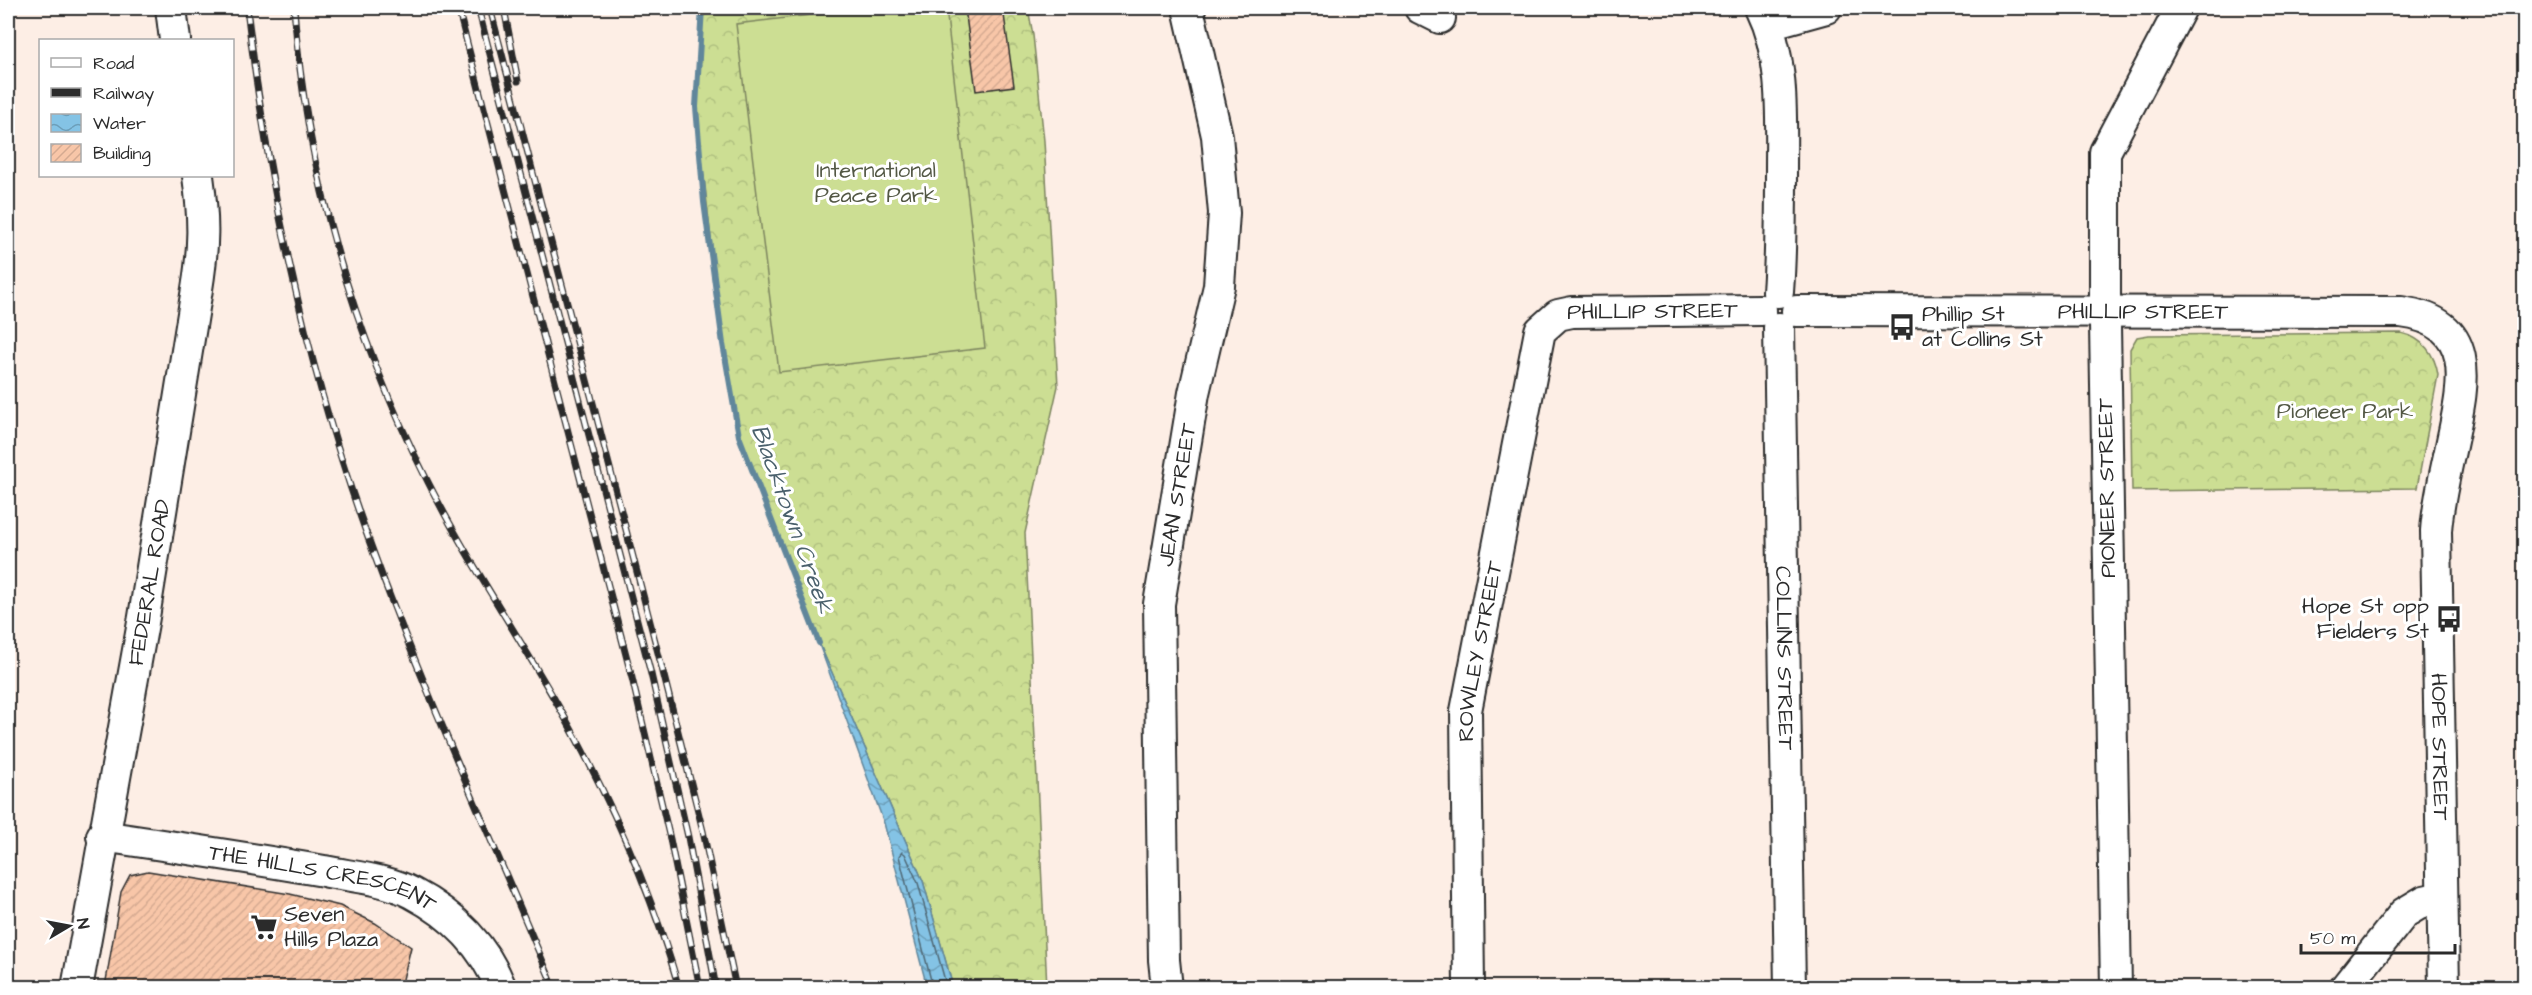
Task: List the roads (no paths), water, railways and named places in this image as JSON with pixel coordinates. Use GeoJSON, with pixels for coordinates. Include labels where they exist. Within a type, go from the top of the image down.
{"type":"FeatureCollection","features":[{"type":"Feature","properties":{"kind":"street"},"geometry":{"type":"LineString","coordinates":[[171,8],[175,39]]}},
{"type":"Feature","properties":{"kind":"street","name":"JEAN STREET"},"geometry":{"type":"LineString","coordinates":[[1167,987],[1164,960],[1159,604],[1194,393],[1219,286],[1224,213],[1217,136],[1188,8]]}},
{"type":"Feature","properties":{"kind":"street"},"geometry":{"type":"LineString","coordinates":[[1764,16],[1826,8]]}},
{"type":"Feature","properties":{"kind":"street","name":"PIONEER STREET"},"geometry":{"type":"LineString","coordinates":[[2116,987],[2104,310],[2105,152],[2181,8]]}},
{"type":"Feature","properties":{"kind":"street","name":"COLLINS STREET"},"geometry":{"type":"LineString","coordinates":[[1764,16],[1777,62],[1781,92],[1779,310],[1790,987]]}},
{"type":"Feature","properties":{"kind":"street","name":"FEDERAL ROAD"},"geometry":{"type":"LineString","coordinates":[[77,987],[102,836],[144,617],[201,268],[204,226],[198,177]]}},
{"type":"Feature","properties":{"kind":"street","name":"PHILLIP STREET"},"geometry":{"type":"LineString","coordinates":[[1547,324],[1558,315],[1572,312],[2104,310],[2401,312],[2427,318],[2448,333]]}},
{"type":"Feature","properties":{"kind":"street","name":"ROWLEY STREET"},"geometry":{"type":"LineString","coordinates":[[1469,987],[1466,711],[1535,350],[1540,331],[1547,324]]}},
{"type":"Feature","properties":{"kind":"street","name":"HOPE STREET"},"geometry":{"type":"LineString","coordinates":[[2444,987],[2436,531],[2444,478],[2462,393],[2463,372],[2460,354],[2448,333]]}},
{"type":"Feature","properties":{"kind":"street","name":"THE HILLS CRESCENT"},"geometry":{"type":"LineString","coordinates":[[102,836],[293,866],[381,882],[410,892],[457,923],[483,954],[501,987]]}},
{"type":"Feature","properties":{"kind":"street"},"geometry":{"type":"LineString","coordinates":[[2345,987],[2404,913],[2424,901],[2442,897]]}},
{"type":"Feature","properties":{"kind":"water"},"geometry":{"type":"Polygon","coordinates":[[[816,636],[923,881],[953,987],[927,987],[884,823],[816,636]]]}},
{"type":"Feature","properties":{"kind":"waterway","name":"Blacktown Creek"},"geometry":{"type":"LineString","coordinates":[[702,8],[696,107],[704,202],[723,344],[739,436],[819,643]]}},
{"type":"Feature","properties":{"kind":"railway"},"geometry":{"type":"LineString","coordinates":[[247,8],[265,136],[290,266],[305,331],[341,457],[361,518],[406,637],[554,988]]}},
{"type":"Feature","properties":{"kind":"railway"},"geometry":{"type":"LineString","coordinates":[[294,8],[309,131],[322,191],[337,251],[377,369],[401,426],[445,515],[539,672],[606,797],[634,859],[679,988]]}},
{"type":"Feature","properties":{"kind":"railway"},"geometry":{"type":"LineString","coordinates":[[458,8],[632,678],[670,839],[700,988]]}},
{"type":"Feature","properties":{"kind":"railway"},"geometry":{"type":"LineString","coordinates":[[478,8],[651,674],[688,837],[716,988]]}},
{"type":"Feature","properties":{"kind":"railway"},"geometry":{"type":"LineString","coordinates":[[490,8],[703,831],[736,988]]}},
{"type":"Feature","properties":{"kind":"railway"},"geometry":{"type":"LineString","coordinates":[[504,8],[518,81]]}},
{"type":"Feature","properties":{"kind":"place","name":"Phillip St at Collins St"},"geometry":{"type":"Point","coordinates":[1902,327]}},
{"type":"Feature","properties":{"kind":"place","name":"Hope St opp Fielders St"},"geometry":{"type":"Point","coordinates":[2449,619]}},
{"type":"Feature","properties":{"kind":"place","name":"Seven Hills Plaza"},"geometry":{"type":"Point","coordinates":[264,927]}},
{"type":"Feature","properties":{"kind":"park label","name":"International Peace Park"},"geometry":{"type":"Point","coordinates":[876,182]}},
{"type":"Feature","properties":{"kind":"park label","name":"Pioneer Park"},"geometry":{"type":"Point","coordinates":[2345,411]}}]}
